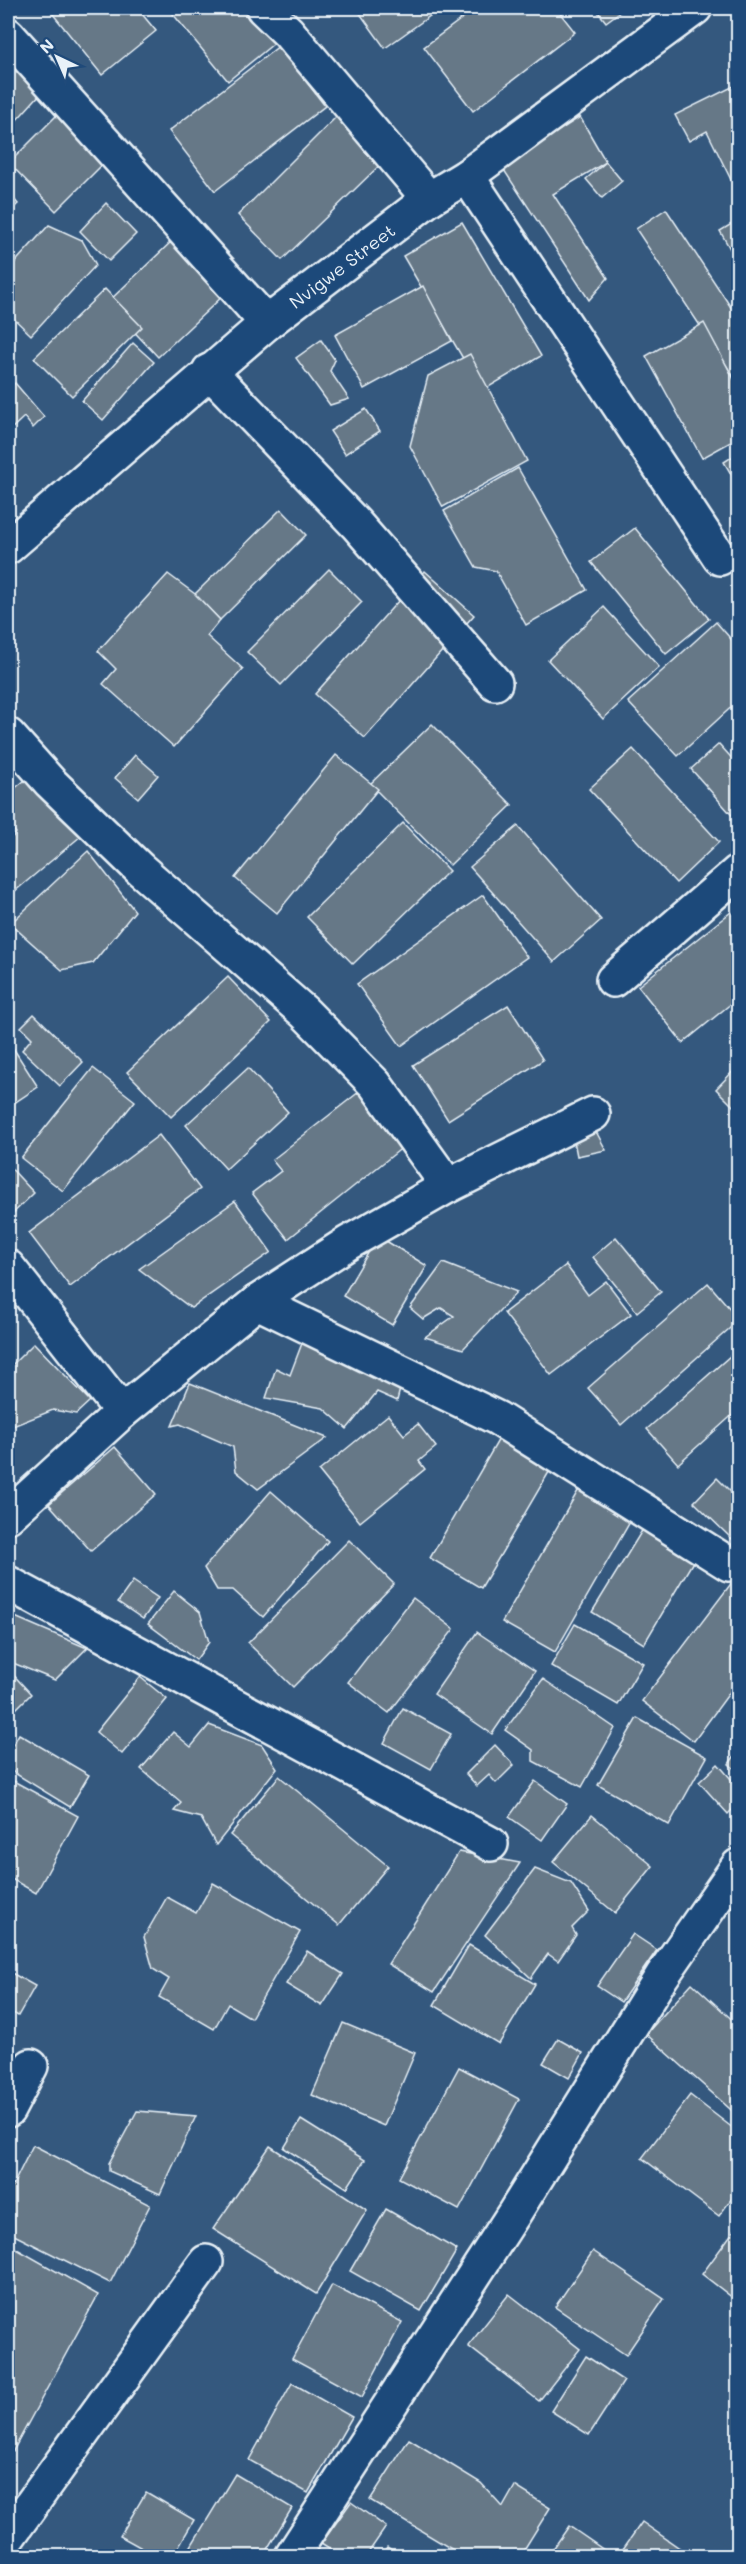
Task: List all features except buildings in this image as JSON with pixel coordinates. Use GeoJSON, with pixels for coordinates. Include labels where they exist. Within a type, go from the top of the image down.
{"type":"FeatureCollection","features":[{"type":"Feature","properties":{"kind":"street"},"geometry":{"type":"LineString","coordinates":[[263,8],[288,32],[429,199]]}},
{"type":"Feature","properties":{"kind":"street","name":"Nvigwe Street"},"geometry":{"type":"LineString","coordinates":[[8,547],[267,323],[429,199],[467,176],[694,8]]}},
{"type":"Feature","properties":{"kind":"street"},"geometry":{"type":"LineString","coordinates":[[8,35],[267,323]]}},
{"type":"Feature","properties":{"kind":"street"},"geometry":{"type":"LineString","coordinates":[[467,176],[720,558]]}},
{"type":"Feature","properties":{"kind":"street"},"geometry":{"type":"LineString","coordinates":[[209,371],[356,524],[495,683]]}},
{"type":"Feature","properties":{"kind":"street"},"geometry":{"type":"LineString","coordinates":[[8,735],[50,782],[140,869],[304,1012],[375,1084],[448,1186]]}},
{"type":"Feature","properties":{"kind":"street"},"geometry":{"type":"LineString","coordinates":[[613,980],[738,872]]}},
{"type":"Feature","properties":{"kind":"street"},"geometry":{"type":"LineString","coordinates":[[8,1516],[122,1412],[257,1302],[348,1243],[448,1186],[593,1114]]}},
{"type":"Feature","properties":{"kind":"street"},"geometry":{"type":"LineString","coordinates":[[8,1268],[122,1412]]}},
{"type":"Feature","properties":{"kind":"street"},"geometry":{"type":"LineString","coordinates":[[257,1302],[497,1418],[729,1564]]}},
{"type":"Feature","properties":{"kind":"street"},"geometry":{"type":"LineString","coordinates":[[8,1582],[491,1844]]}},
{"type":"Feature","properties":{"kind":"street"},"geometry":{"type":"LineString","coordinates":[[292,2556],[515,2212],[662,1976],[738,1866]]}},
{"type":"Feature","properties":{"kind":"street"},"geometry":{"type":"LineString","coordinates":[[8,2110],[31,2067]]}},
{"type":"Feature","properties":{"kind":"street"},"geometry":{"type":"LineString","coordinates":[[8,2537],[206,2262]]}}]}
